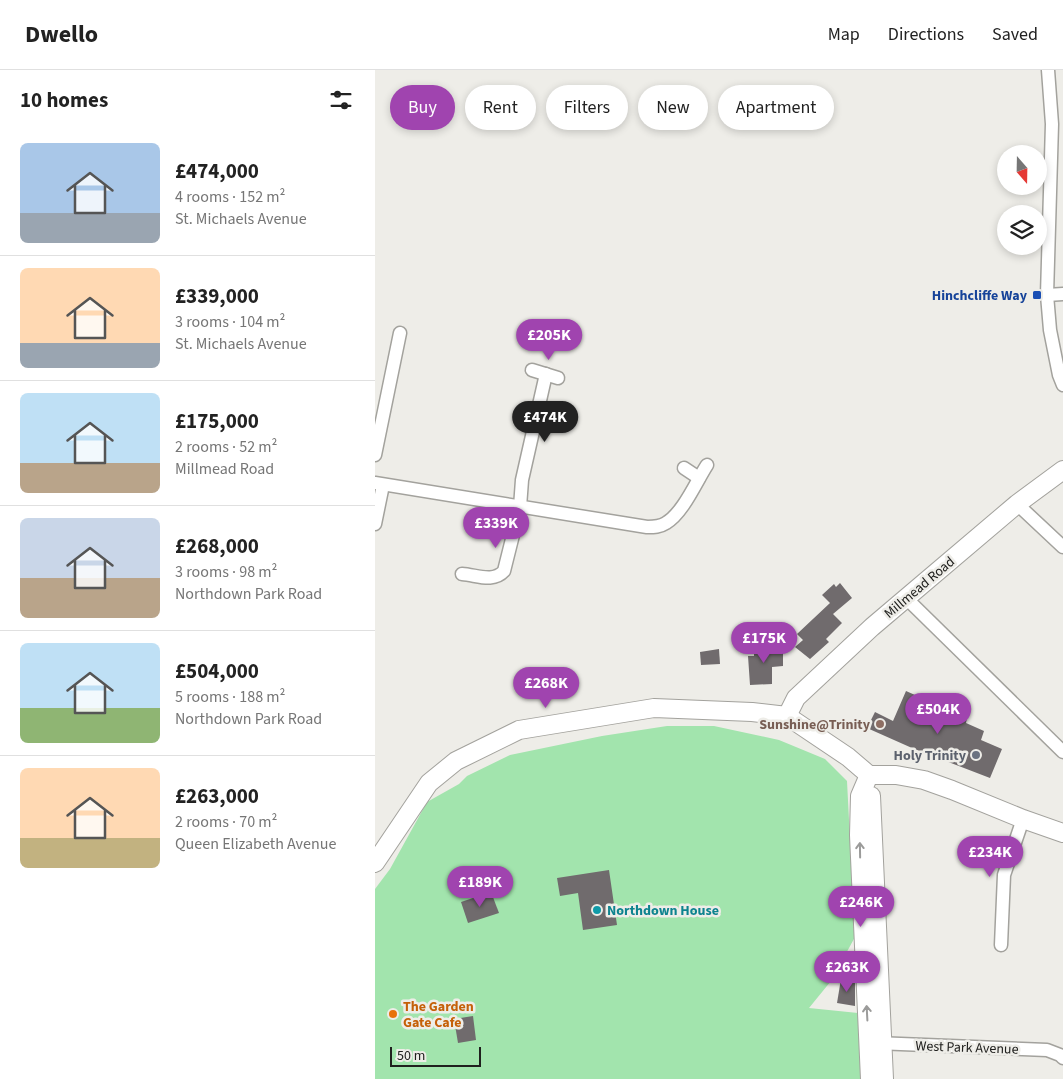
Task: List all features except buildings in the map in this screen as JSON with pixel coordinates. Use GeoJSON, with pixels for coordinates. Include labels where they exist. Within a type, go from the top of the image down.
{"type":"FeatureCollection","features":[{"type":"Feature","properties":{"kind":"main road","name":"Millmead Road"},"geometry":{"type":"LineString","coordinates":[[787,716],[796,698],[872,626],[1017,504],[1063,470]]}},
{"type":"Feature","properties":{"kind":"main road"},"geometry":{"type":"LineString","coordinates":[[375,863],[429,784],[456,761],[519,730],[654,708],[752,712],[787,716],[848,757],[869,775],[897,775],[924,780],[1063,833]]}},
{"type":"Feature","properties":{"kind":"main road"},"geometry":{"type":"LineString","coordinates":[[869,775],[875,1043],[870,1079]]}},
{"type":"Feature","properties":{"kind":"main road"},"geometry":{"type":"LineString","coordinates":[[875,1043],[884,1079]]}},
{"type":"Feature","properties":{"kind":"street"},"geometry":{"type":"LineString","coordinates":[[1048,70],[1052,124],[1047,294],[1050,330],[1059,375],[1063,385]]}},
{"type":"Feature","properties":{"kind":"street"},"geometry":{"type":"LineString","coordinates":[[1047,294],[1063,294]]}},
{"type":"Feature","properties":{"kind":"street"},"geometry":{"type":"LineString","coordinates":[[375,455],[401,333]]}},
{"type":"Feature","properties":{"kind":"street"},"geometry":{"type":"LineString","coordinates":[[532,370],[558,378]]}},
{"type":"Feature","properties":{"kind":"street"},"geometry":{"type":"LineString","coordinates":[[462,574],[491,578],[499,576],[504,571],[520,507],[522,480],[545,374]]}},
{"type":"Feature","properties":{"kind":"street"},"geometry":{"type":"LineString","coordinates":[[375,524],[379,484],[656,527],[666,523],[681,509],[707,465]]}},
{"type":"Feature","properties":{"kind":"street"},"geometry":{"type":"LineString","coordinates":[[684,468],[699,478]]}},
{"type":"Feature","properties":{"kind":"street"},"geometry":{"type":"LineString","coordinates":[[1017,504],[1063,548]]}},
{"type":"Feature","properties":{"kind":"street"},"geometry":{"type":"LineString","coordinates":[[906,598],[1063,752]]}},
{"type":"Feature","properties":{"kind":"street"},"geometry":{"type":"LineString","coordinates":[[1001,945],[1004,875],[1023,819]]}},
{"type":"Feature","properties":{"kind":"street","name":"West Park Avenue"},"geometry":{"type":"LineString","coordinates":[[875,1043],[1047,1050],[1061,1055],[1063,1058]]}},
{"type":"Feature","properties":{"kind":"green space"},"geometry":{"type":"Polygon","coordinates":[[[667,726],[714,726],[779,740],[825,759],[847,781],[855,937],[831,981],[809,1008],[858,1013],[862,1079],[375,1079],[375,889],[390,869],[427,802],[459,784],[467,776],[510,755],[602,736],[667,726]]]}},
{"type":"Feature","properties":{"kind":"place","name":"Hinchcliffe Way"},"geometry":{"type":"Point","coordinates":[1037,295]}},
{"type":"Feature","properties":{"kind":"place","name":"Sunshine@Trinity"},"geometry":{"type":"Point","coordinates":[880,724]}},
{"type":"Feature","properties":{"kind":"place","name":"Holy Trinity"},"geometry":{"type":"Point","coordinates":[976,755]}},
{"type":"Feature","properties":{"kind":"place","name":"Northdown House"},"geometry":{"type":"Point","coordinates":[597,910]}},
{"type":"Feature","properties":{"kind":"place","name":"The Garden Gate Cafe"},"geometry":{"type":"Point","coordinates":[393,1014]}}]}
